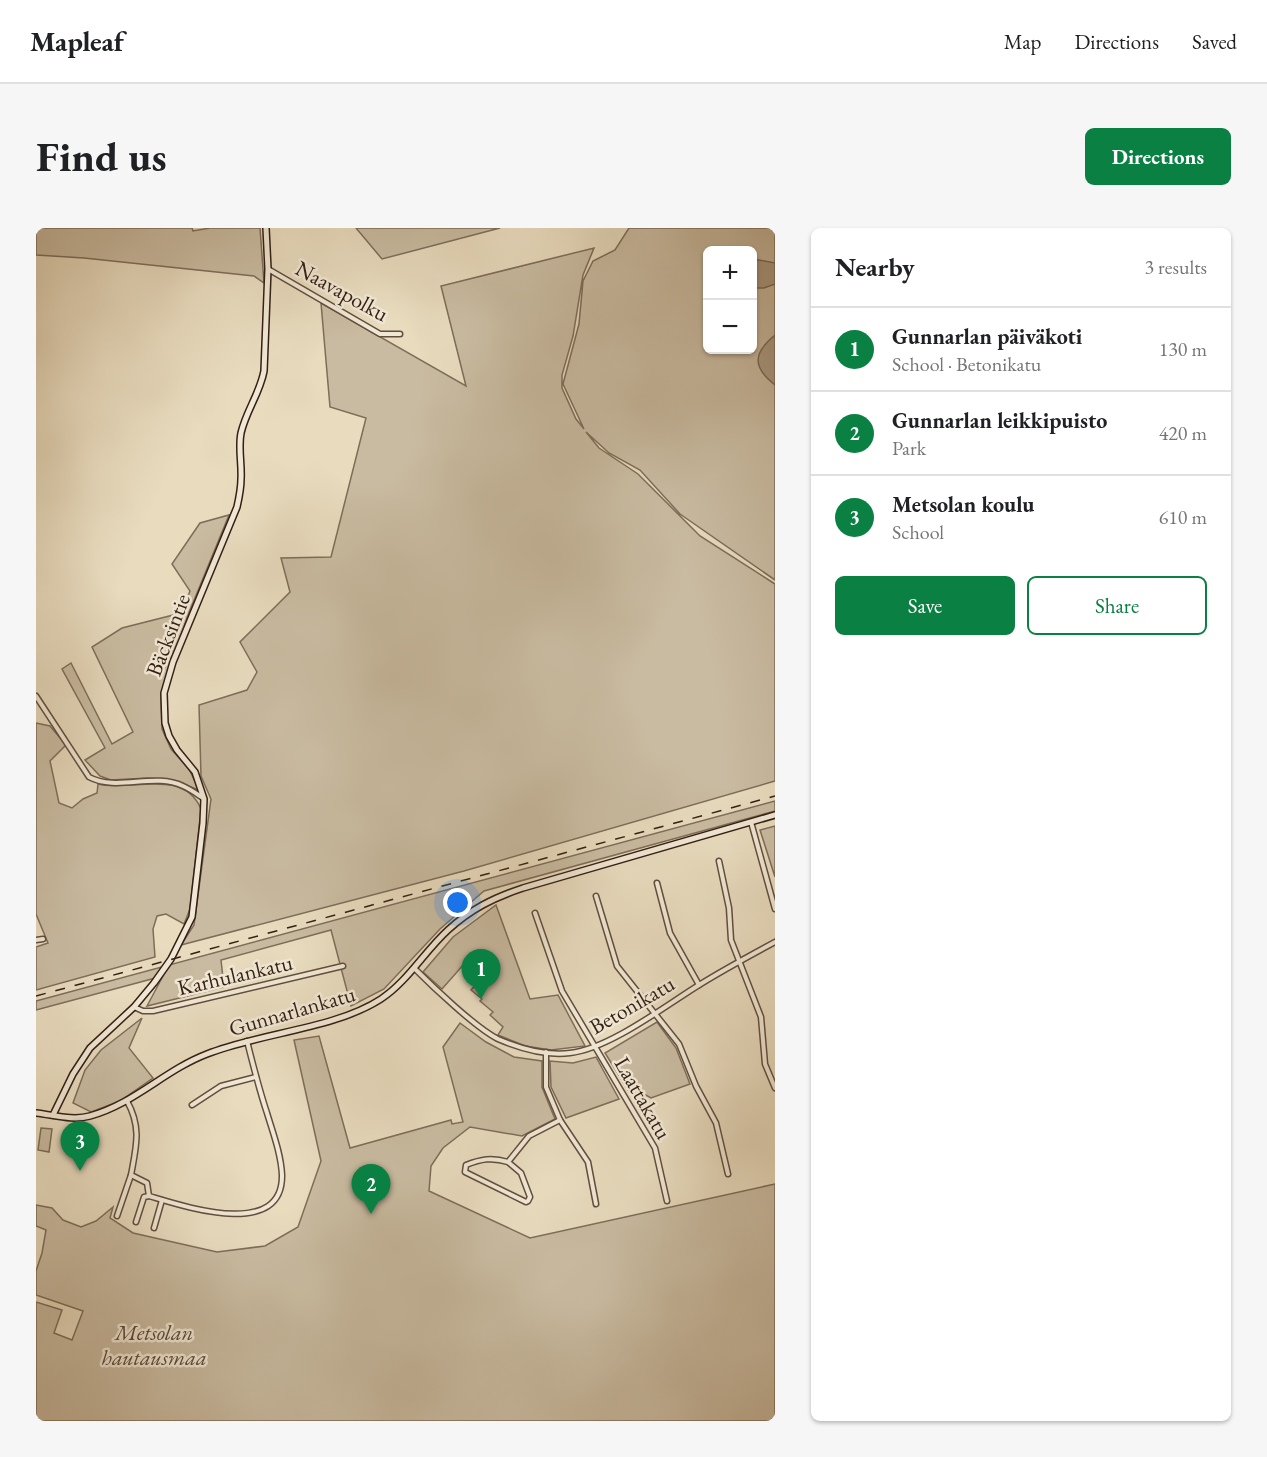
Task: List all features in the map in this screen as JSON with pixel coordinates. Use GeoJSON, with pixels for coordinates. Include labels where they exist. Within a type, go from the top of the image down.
{"type":"FeatureCollection","features":[{"type":"Feature","properties":{"kind":"street","name":"Bäcksintie"},"geometry":{"type":"LineString","coordinates":[[53,1115],[73,1074],[90,1048],[134,1007],[171,959],[192,917],[204,799],[195,772],[177,750],[165,723],[164,693],[173,662],[237,507],[242,480],[239,447],[246,418],[261,386],[264,371],[268,269],[266,228]]}},
{"type":"Feature","properties":{"kind":"street","name":"Naavapolku"},"geometry":{"type":"LineString","coordinates":[[268,269],[380,334],[400,334]]}},
{"type":"Feature","properties":{"kind":"street"},"geometry":{"type":"LineString","coordinates":[[36,696],[89,777],[101,783],[161,781],[182,785],[204,799]]}},
{"type":"Feature","properties":{"kind":"street","name":"Gunnarlankatu"},"geometry":{"type":"LineString","coordinates":[[36,1113],[79,1119],[102,1112],[127,1101],[180,1067],[206,1054],[332,1019],[368,1006],[393,989],[448,930],[490,900],[523,888],[775,815]]}},
{"type":"Feature","properties":{"kind":"street"},"geometry":{"type":"LineString","coordinates":[[751,822],[775,909]]}},
{"type":"Feature","properties":{"kind":"street"},"geometry":{"type":"LineString","coordinates":[[719,861],[729,908],[731,940],[761,1017],[765,1064],[775,1088]]}},
{"type":"Feature","properties":{"kind":"street"},"geometry":{"type":"LineString","coordinates":[[657,883],[669,933],[699,985]]}},
{"type":"Feature","properties":{"kind":"street"},"geometry":{"type":"LineString","coordinates":[[596,896],[617,966],[679,1044],[696,1086],[716,1123],[728,1174]]}},
{"type":"Feature","properties":{"kind":"street","name":"Laattakatu"},"geometry":{"type":"LineString","coordinates":[[535,913],[562,991],[654,1148],[667,1201]]}},
{"type":"Feature","properties":{"kind":"street"},"geometry":{"type":"LineString","coordinates":[[36,940],[43,939]]}},
{"type":"Feature","properties":{"kind":"street","name":"Betonikatu"},"geometry":{"type":"LineString","coordinates":[[414,968],[496,1038],[520,1047],[546,1052],[569,1053],[595,1047],[775,942]]}},
{"type":"Feature","properties":{"kind":"street","name":"Karhulankatu"},"geometry":{"type":"LineString","coordinates":[[134,1007],[143,1011],[153,1011],[344,966]]}},
{"type":"Feature","properties":{"kind":"street"},"geometry":{"type":"LineString","coordinates":[[136,1221],[144,1197],[149,1196],[177,1205],[229,1215],[252,1213],[275,1200],[281,1185],[280,1156],[247,1041]]}},
{"type":"Feature","properties":{"kind":"street"},"geometry":{"type":"LineString","coordinates":[[546,1052],[546,1087],[560,1120],[588,1162],[596,1204]]}},
{"type":"Feature","properties":{"kind":"street"},"geometry":{"type":"LineString","coordinates":[[192,1105],[221,1086],[256,1077]]}},
{"type":"Feature","properties":{"kind":"street"},"geometry":{"type":"LineString","coordinates":[[117,1216],[131,1175],[137,1135],[136,1120],[127,1101]]}},
{"type":"Feature","properties":{"kind":"street"},"geometry":{"type":"LineString","coordinates":[[508,1162],[529,1136],[560,1120]]}},
{"type":"Feature","properties":{"kind":"street"},"geometry":{"type":"LineString","coordinates":[[491,1158],[508,1162],[521,1173],[530,1197],[526,1202],[465,1172],[466,1165],[478,1161],[491,1158]]}},
{"type":"Feature","properties":{"kind":"street"},"geometry":{"type":"LineString","coordinates":[[131,1175],[147,1183],[149,1196]]}},
{"type":"Feature","properties":{"kind":"street"},"geometry":{"type":"LineString","coordinates":[[154,1228],[162,1200]]}},
{"type":"Feature","properties":{"kind":"green space"},"geometry":{"type":"Polygon","coordinates":[[[36,228],[192,228],[193,231],[210,228],[260,228],[264,283],[254,276],[36,255],[36,228]]]}},
{"type":"Feature","properties":{"kind":"green space"},"geometry":{"type":"Polygon","coordinates":[[[356,228],[500,228],[382,259],[356,228]]]}},
{"type":"Feature","properties":{"kind":"green space"},"geometry":{"type":"Polygon","coordinates":[[[629,228],[775,228],[775,580],[680,514],[640,470],[609,453],[586,432],[599,448],[638,474],[700,536],[775,584],[775,781],[464,871],[181,945],[194,925],[211,799],[201,776],[199,705],[247,690],[257,672],[240,642],[290,592],[281,558],[331,557],[366,418],[330,407],[321,303],[466,386],[441,286],[594,248],[583,275],[573,336],[562,375],[562,388],[576,419],[584,429],[563,384],[579,324],[583,281],[593,261],[615,250],[629,228]]]}},
{"type":"Feature","properties":{"kind":"green space"},"geometry":{"type":"Polygon","coordinates":[[[229,515],[188,615],[161,694],[162,729],[171,749],[189,769],[199,790],[171,780],[148,778],[111,780],[100,776],[85,760],[105,748],[62,669],[71,663],[112,744],[133,732],[92,647],[122,628],[181,613],[190,591],[172,564],[200,523],[229,515]]]}},
{"type":"Feature","properties":{"kind":"green space"},"geometry":{"type":"Polygon","coordinates":[[[36,723],[50,726],[66,745],[50,761],[59,803],[72,808],[83,799],[97,793],[98,784],[111,786],[155,784],[182,788],[193,796],[201,809],[190,909],[184,924],[166,914],[157,916],[153,929],[155,957],[36,990],[36,947],[48,943],[36,914],[36,723]]]}},
{"type":"Feature","properties":{"kind":"green space"},"geometry":{"type":"Polygon","coordinates":[[[775,801],[775,811],[484,891],[440,929],[384,989],[351,1006],[331,930],[221,960],[224,987],[147,1006],[163,976],[36,1010],[36,1001],[775,801]]]}},
{"type":"Feature","properties":{"kind":"green space"},"geometry":{"type":"Polygon","coordinates":[[[775,826],[775,877],[760,830],[775,826]]]}},
{"type":"Feature","properties":{"kind":"green space"},"geometry":{"type":"Polygon","coordinates":[[[496,905],[530,999],[558,995],[585,1046],[551,1050],[525,1046],[498,1035],[503,1027],[490,1015],[493,1012],[480,1001],[482,999],[471,990],[479,981],[475,978],[480,972],[479,967],[464,964],[442,989],[423,972],[453,937],[496,905]]]}},
{"type":"Feature","properties":{"kind":"green space"},"geometry":{"type":"Polygon","coordinates":[[[142,1018],[129,1048],[153,1078],[120,1101],[91,1112],[73,1103],[85,1070],[101,1050],[142,1018]]]}},
{"type":"Feature","properties":{"kind":"green space"},"geometry":{"type":"Polygon","coordinates":[[[657,1022],[676,1048],[690,1084],[651,1098],[642,1093],[630,1093],[605,1053],[657,1022]]]}},
{"type":"Feature","properties":{"kind":"green space","name":"Metsolan hautausmaa"},"geometry":{"type":"Polygon","coordinates":[[[460,1023],[486,1042],[514,1057],[542,1061],[542,1087],[555,1119],[522,1136],[470,1127],[443,1148],[431,1166],[429,1191],[530,1238],[775,1184],[775,1421],[36,1421],[36,1302],[62,1310],[54,1333],[72,1340],[83,1311],[36,1295],[36,1271],[46,1230],[36,1226],[36,1205],[52,1208],[63,1220],[81,1227],[96,1221],[113,1207],[110,1218],[133,1233],[217,1252],[265,1246],[298,1227],[321,1161],[294,1040],[319,1036],[350,1148],[451,1120],[452,1124],[463,1122],[443,1047],[460,1023]]]}},
{"type":"Feature","properties":{"kind":"green space"},"geometry":{"type":"Polygon","coordinates":[[[596,1057],[619,1099],[566,1118],[551,1087],[550,1061],[573,1063],[596,1057]]]}},
{"type":"Feature","properties":{"kind":"green space"},"geometry":{"type":"Polygon","coordinates":[[[41,1128],[52,1129],[49,1152],[38,1150],[41,1128]]]}},
{"type":"Feature","properties":{"kind":"shaded area"},"geometry":{"type":"Polygon","coordinates":[[[757,260],[775,263],[775,284],[757,288],[757,260]]]}},
{"type":"Feature","properties":{"kind":"shaded area"},"geometry":{"type":"Polygon","coordinates":[[[775,335],[775,385],[762,372],[758,360],[762,348],[775,335]]]}},
{"type":"Feature","properties":{"kind":"railway"},"geometry":{"type":"LineString","coordinates":[[36,996],[775,796]]}},
{"type":"Feature","properties":{"kind":"place","name":"Gunnarlan päiväkoti"},"geometry":{"type":"Point","coordinates":[481,999]}},
{"type":"Feature","properties":{"kind":"place","name":"Metsolan koulu"},"geometry":{"type":"Point","coordinates":[80,1171]}},
{"type":"Feature","properties":{"kind":"place","name":"Gunnarlan leikkipuisto"},"geometry":{"type":"Point","coordinates":[371,1214]}}]}
